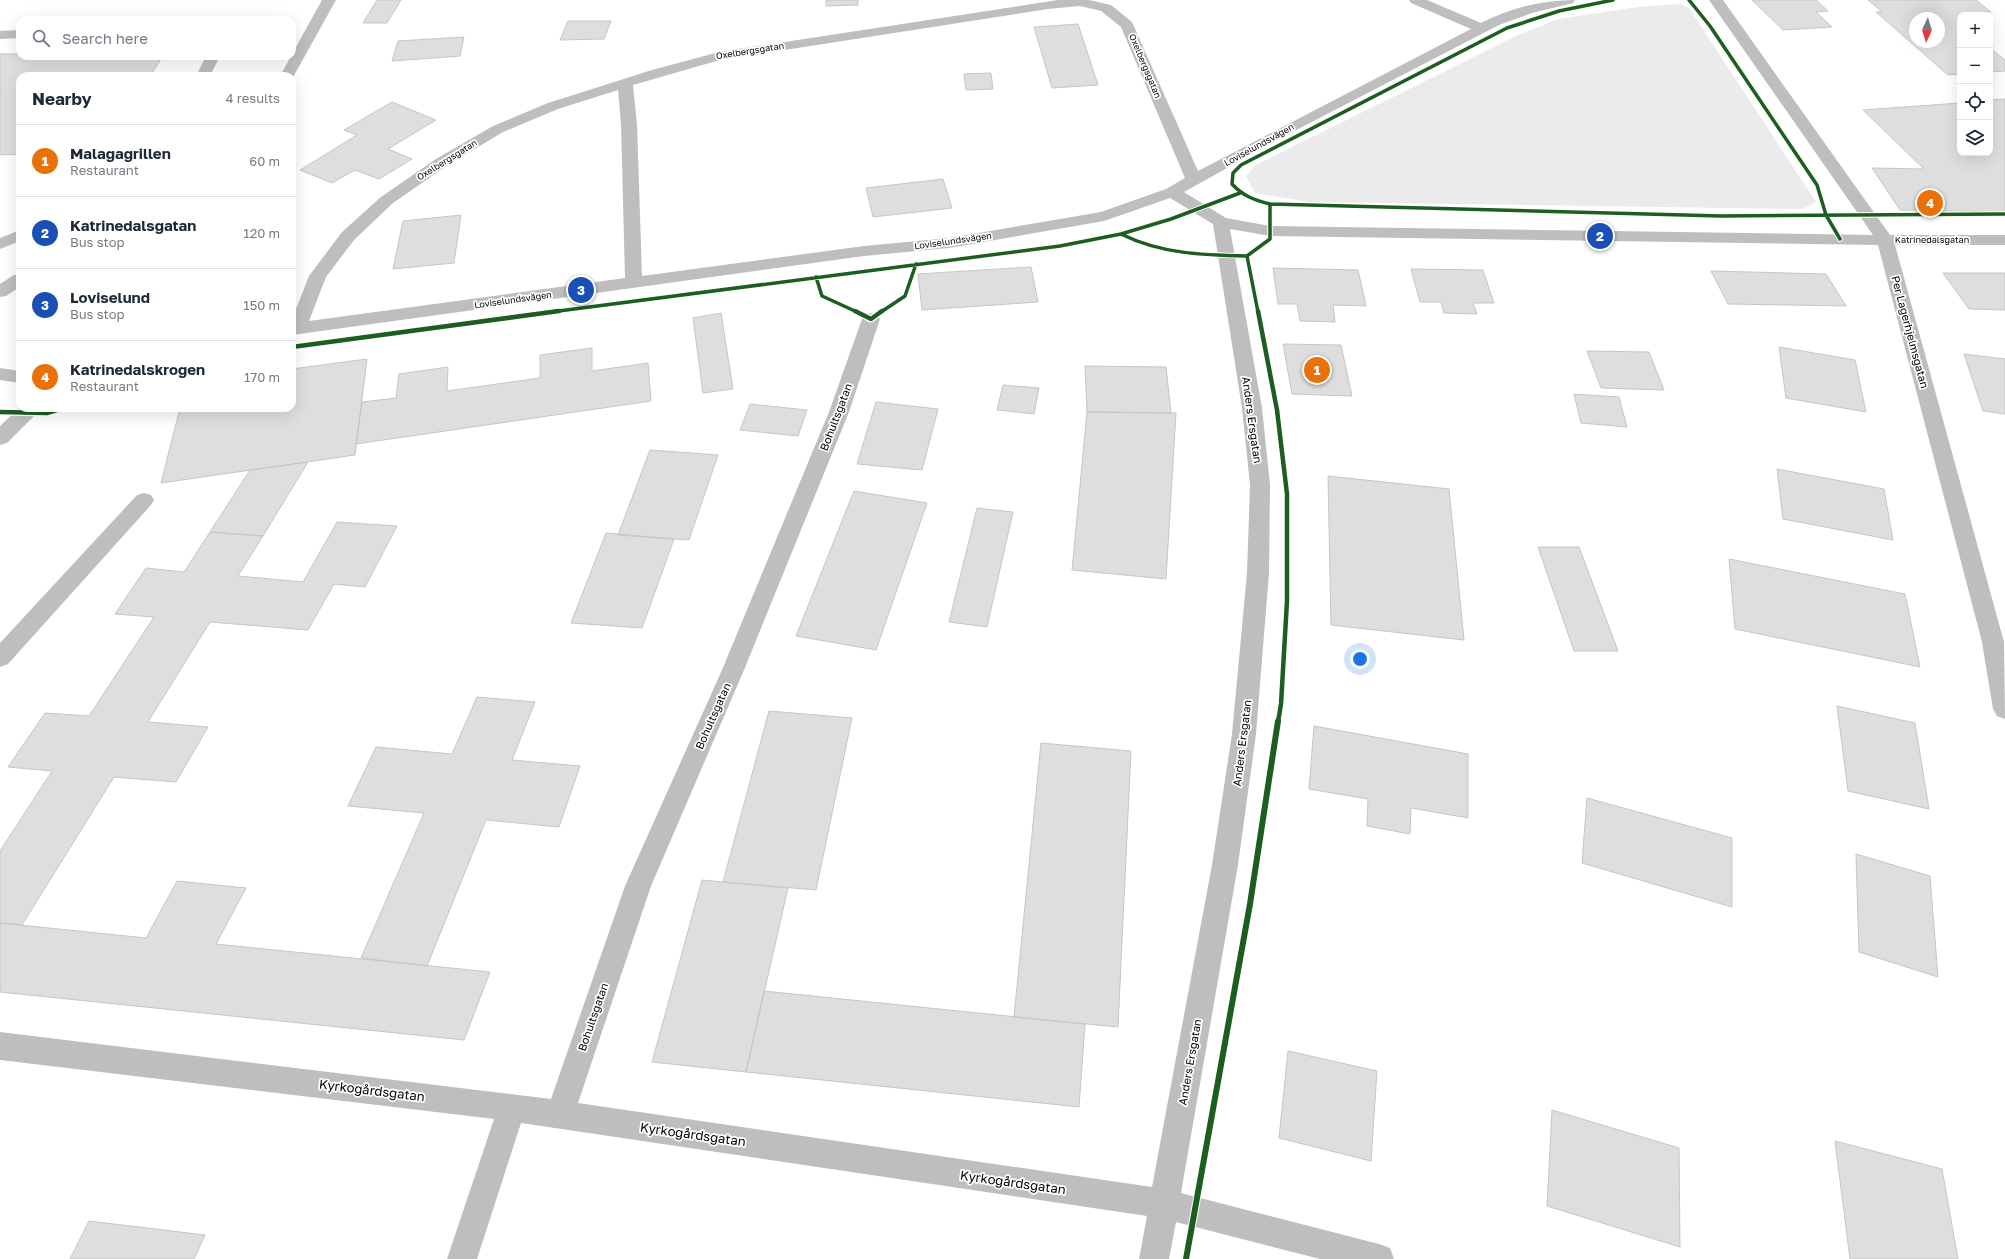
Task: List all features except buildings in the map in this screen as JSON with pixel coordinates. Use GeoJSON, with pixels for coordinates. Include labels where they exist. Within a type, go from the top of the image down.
{"type":"FeatureCollection","features":[{"type":"Feature","properties":{"kind":"street"},"geometry":{"type":"LineString","coordinates":[[296,60],[329,0]]}},
{"type":"Feature","properties":{"kind":"street"},"geometry":{"type":"LineString","coordinates":[[1416,0],[1481,28]]}},
{"type":"Feature","properties":{"kind":"street","name":"Loviselundsvägen"},"geometry":{"type":"LineString","coordinates":[[296,329],[864,252],[949,243],[1104,216],[1172,192],[1282,131],[1481,28],[1527,10],[1568,0]]}},
{"type":"Feature","properties":{"kind":"street","name":"Per Lagerhjelmsgatan"},"geometry":{"type":"LineString","coordinates":[[1716,0],[1885,240],[1993,642],[2005,709]]}},
{"type":"Feature","properties":{"kind":"street","name":"Oxelbergsgatan"},"geometry":{"type":"LineString","coordinates":[[296,325],[318,276],[348,236],[386,200],[442,162],[498,129],[553,106],[625,83],[719,56],[1048,5],[1080,2],[1106,8],[1127,25],[1194,180]]}},
{"type":"Feature","properties":{"kind":"street"},"geometry":{"type":"LineString","coordinates":[[0,35],[16,34]]}},
{"type":"Feature","properties":{"kind":"street"},"geometry":{"type":"LineString","coordinates":[[205,72],[212,60]]}},
{"type":"Feature","properties":{"kind":"street"},"geometry":{"type":"LineString","coordinates":[[289,72],[296,60]]}},
{"type":"Feature","properties":{"kind":"street"},"geometry":{"type":"LineString","coordinates":[[625,83],[629,124],[634,283]]}},
{"type":"Feature","properties":{"kind":"street","name":"Katrinedalsgatan"},"geometry":{"type":"LineString","coordinates":[[1172,192],[1221,222],[1270,231],[1885,240],[2005,240]]}},
{"type":"Feature","properties":{"kind":"street","name":"Anders Ersgatan"},"geometry":{"type":"LineString","coordinates":[[1154,1259],[1226,865],[1244,734],[1258,573],[1260,485],[1252,408],[1221,222]]}},
{"type":"Feature","properties":{"kind":"street"},"geometry":{"type":"LineString","coordinates":[[0,244],[16,238]]}},
{"type":"Feature","properties":{"kind":"street"},"geometry":{"type":"LineString","coordinates":[[0,292],[16,282]]}},
{"type":"Feature","properties":{"kind":"street","name":"Bohultsgatan"},"geometry":{"type":"LineString","coordinates":[[560,1115],[638,886],[733,670],[839,412],[871,320]]}},
{"type":"Feature","properties":{"kind":"street"},"geometry":{"type":"LineString","coordinates":[[0,374],[16,376]]}},
{"type":"Feature","properties":{"kind":"street"},"geometry":{"type":"LineString","coordinates":[[0,438],[26,412]]}},
{"type":"Feature","properties":{"kind":"street"},"geometry":{"type":"LineString","coordinates":[[0,658],[144,500]]}},
{"type":"Feature","properties":{"kind":"street","name":"Kyrkogårdsgatan"},"geometry":{"type":"LineString","coordinates":[[0,1046],[512,1107],[1164,1204],[1379,1259]]}},
{"type":"Feature","properties":{"kind":"street"},"geometry":{"type":"LineString","coordinates":[[462,1259],[512,1107]]}},
{"type":"Feature","properties":{"kind":"shaded area"},"geometry":{"type":"Polygon","coordinates":[[[1680,4],[1689,8],[1816,202],[1803,209],[1310,202],[1255,193],[1246,176],[1256,165],[1516,36],[1558,19],[1638,7],[1680,4]]]}},
{"type":"Feature","properties":{"kind":"cycle path"},"geometry":{"type":"LineString","coordinates":[[1613,0],[1559,11],[1507,28],[1241,165],[1233,173],[1232,184],[1240,193],[1253,200],[1270,204],[1721,216],[2005,214]]}},
{"type":"Feature","properties":{"kind":"cycle path"},"geometry":{"type":"LineString","coordinates":[[1689,0],[1710,26],[1817,185],[1826,215],[1840,239]]}},
{"type":"Feature","properties":{"kind":"cycle path"},"geometry":{"type":"LineString","coordinates":[[296,346],[1060,246],[1121,234],[1171,219],[1240,193]]}},
{"type":"Feature","properties":{"kind":"cycle path"},"geometry":{"type":"LineString","coordinates":[[1186,1259],[1250,904],[1281,704],[1287,601],[1287,494],[1277,410],[1247,256],[1270,239],[1270,204]]}},
{"type":"Feature","properties":{"kind":"cycle path"},"geometry":{"type":"LineString","coordinates":[[1121,234],[1151,247],[1182,253],[1247,256]]}},
{"type":"Feature","properties":{"kind":"cycle path"},"geometry":{"type":"LineString","coordinates":[[816,277],[822,296],[871,319],[905,296],[916,264]]}},
{"type":"Feature","properties":{"kind":"cycle path"},"geometry":{"type":"LineString","coordinates":[[0,412],[50,412]]}},
{"type":"Feature","properties":{"kind":"place","name":"Katrinedalskrogen"},"geometry":{"type":"Point","coordinates":[1930,203]}},
{"type":"Feature","properties":{"kind":"place","name":"Katrinedalsgatan"},"geometry":{"type":"Point","coordinates":[1600,236]}},
{"type":"Feature","properties":{"kind":"place","name":"Loviselund"},"geometry":{"type":"Point","coordinates":[581,290]}},
{"type":"Feature","properties":{"kind":"place","name":"Malagagrillen"},"geometry":{"type":"Point","coordinates":[1317,370]}}]}
